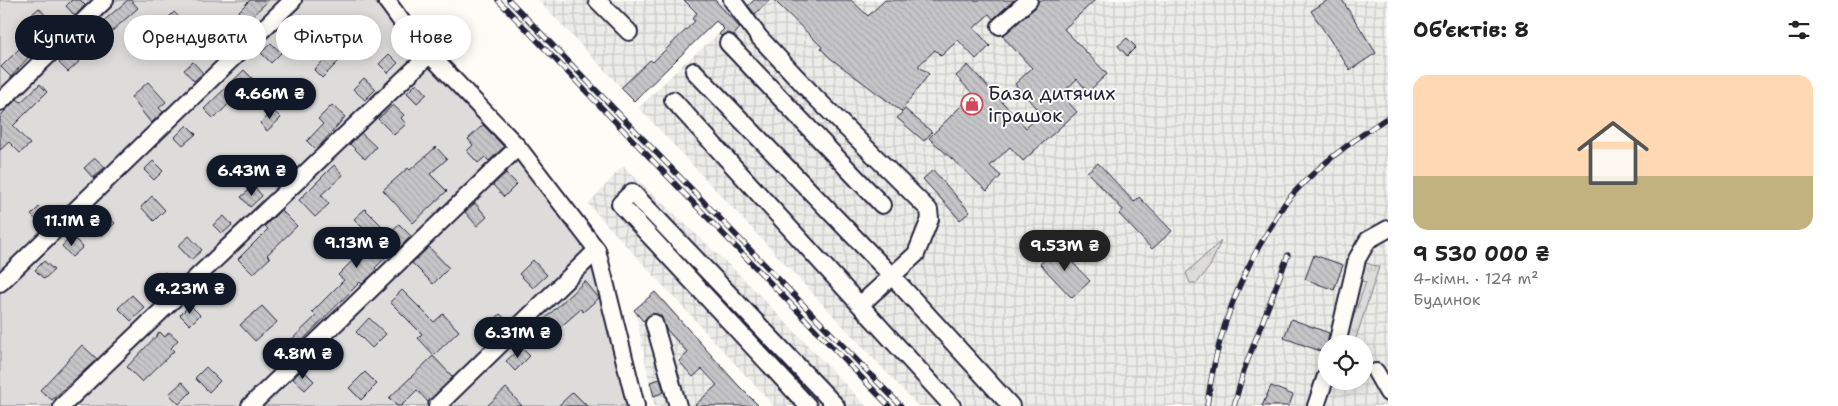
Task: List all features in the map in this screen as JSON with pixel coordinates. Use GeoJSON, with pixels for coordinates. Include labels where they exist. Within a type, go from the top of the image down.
{"type":"FeatureCollection","features":[{"type":"Feature","properties":{"kind":"street"},"geometry":{"type":"LineString","coordinates":[[0,102],[105,0]]}},
{"type":"Feature","properties":{"kind":"street"},"geometry":{"type":"LineString","coordinates":[[0,283],[293,0]]}},
{"type":"Feature","properties":{"kind":"street"},"geometry":{"type":"LineString","coordinates":[[386,0],[397,15]]}},
{"type":"Feature","properties":{"kind":"street"},"geometry":{"type":"LineString","coordinates":[[597,0],[629,32]]}},
{"type":"Feature","properties":{"kind":"street"},"geometry":{"type":"LineString","coordinates":[[1000,26],[1029,0]]}},
{"type":"Feature","properties":{"kind":"street"},"geometry":{"type":"LineString","coordinates":[[736,4],[759,37],[815,97],[929,210],[930,219],[916,254],[860,305]]}},
{"type":"Feature","properties":{"kind":"street"},"geometry":{"type":"LineString","coordinates":[[728,42],[795,116],[882,205]]}},
{"type":"Feature","properties":{"kind":"street"},"geometry":{"type":"LineString","coordinates":[[62,406],[424,60]]}},
{"type":"Feature","properties":{"kind":"street"},"geometry":{"type":"LineString","coordinates":[[436,60],[518,146],[597,250],[636,406]]}},
{"type":"Feature","properties":{"kind":"street"},"geometry":{"type":"LineString","coordinates":[[694,72],[892,276],[1012,406]]}},
{"type":"Feature","properties":{"kind":"street"},"geometry":{"type":"LineString","coordinates":[[795,116],[815,97]]}},
{"type":"Feature","properties":{"kind":"street"},"geometry":{"type":"LineString","coordinates":[[673,100],[952,406]]}},
{"type":"Feature","properties":{"kind":"street"},"geometry":{"type":"LineString","coordinates":[[250,406],[518,146]]}},
{"type":"Feature","properties":{"kind":"street"},"geometry":{"type":"LineString","coordinates":[[808,406],[620,204],[632,192],[836,406]]}},
{"type":"Feature","properties":{"kind":"street"},"geometry":{"type":"LineString","coordinates":[[1339,335],[1357,259],[1368,240],[1388,229]]}},
{"type":"Feature","properties":{"kind":"street"},"geometry":{"type":"LineString","coordinates":[[437,406],[597,250]]}},
{"type":"Feature","properties":{"kind":"street"},"geometry":{"type":"LineString","coordinates":[[654,323],[678,406]]}},
{"type":"Feature","properties":{"kind":"street"},"geometry":{"type":"LineString","coordinates":[[1376,372],[1388,393]]}},
{"type":"Feature","properties":{"kind":"street"},"geometry":{"type":"LineString","coordinates":[[1316,406],[1321,390]]}},
{"type":"Feature","properties":{"kind":"shaded area"},"geometry":{"type":"Polygon","coordinates":[[[538,0],[1388,0],[1388,406],[918,406],[639,108],[680,67],[723,30],[716,22],[634,101],[538,0]]]}},
{"type":"Feature","properties":{"kind":"shaded area"},"geometry":{"type":"Polygon","coordinates":[[[623,166],[744,279],[866,406],[774,406],[588,204],[623,166]]]}},
{"type":"Feature","properties":{"kind":"shaded area"},"geometry":{"type":"Polygon","coordinates":[[[655,292],[759,406],[654,406],[635,309],[655,292]]]}},
{"type":"Feature","properties":{"kind":"green space"},"geometry":{"type":"Polygon","coordinates":[[[0,0],[373,0],[391,21],[391,60],[424,60],[511,153],[587,247],[598,269],[627,406],[0,406],[0,0]]]}},
{"type":"Feature","properties":{"kind":"green space"},"geometry":{"type":"Polygon","coordinates":[[[1221,241],[1210,266],[1197,283],[1190,283],[1186,273],[1221,241]]]}},
{"type":"Feature","properties":{"kind":"green space"},"geometry":{"type":"Polygon","coordinates":[[[1366,263],[1379,267],[1357,335],[1347,335],[1366,282],[1361,281],[1366,263]]]}},
{"type":"Feature","properties":{"kind":"building"},"geometry":{"type":"Polygon","coordinates":[[[72,0],[80,0],[85,5],[76,15],[66,6],[72,0]]]}},
{"type":"Feature","properties":{"kind":"building"},"geometry":{"type":"Polygon","coordinates":[[[128,0],[131,0],[138,8],[130,15],[124,15],[124,20],[114,29],[114,15],[110,15],[128,0]]]}},
{"type":"Feature","properties":{"kind":"building"},"geometry":{"type":"Polygon","coordinates":[[[250,0],[269,0],[253,15],[241,15],[238,12],[250,0]]]}},
{"type":"Feature","properties":{"kind":"building"},"geometry":{"type":"Polygon","coordinates":[[[684,0],[715,0],[740,28],[734,35],[726,33],[721,36],[719,34],[724,29],[716,21],[634,101],[621,88],[650,60],[653,62],[695,21],[692,19],[697,13],[684,0]]]}},
{"type":"Feature","properties":{"kind":"building"},"geometry":{"type":"Polygon","coordinates":[[[754,0],[770,0],[755,14],[748,6],[754,0]]]}},
{"type":"Feature","properties":{"kind":"building"},"geometry":{"type":"Polygon","coordinates":[[[774,0],[851,0],[868,16],[885,0],[1014,0],[993,19],[989,14],[974,28],[990,46],[976,59],[958,40],[941,56],[935,50],[918,66],[929,74],[901,111],[830,58],[821,49],[822,47],[774,0]]]}},
{"type":"Feature","properties":{"kind":"building"},"geometry":{"type":"Polygon","coordinates":[[[1039,0],[1095,0],[1064,29],[1107,74],[1088,92],[1077,79],[1061,94],[1077,112],[1023,161],[1010,147],[990,166],[1001,176],[987,191],[929,138],[973,94],[956,76],[968,65],[1026,128],[1041,114],[1015,84],[1032,68],[1002,36],[1036,7],[1039,0]]]}},
{"type":"Feature","properties":{"kind":"building"},"geometry":{"type":"Polygon","coordinates":[[[1328,0],[1342,0],[1376,53],[1350,70],[1311,11],[1328,0]]]}},
{"type":"Feature","properties":{"kind":"building"},"geometry":{"type":"Polygon","coordinates":[[[39,8],[45,15],[31,15],[39,8]]]}},
{"type":"Feature","properties":{"kind":"building"},"geometry":{"type":"Polygon","coordinates":[[[1127,38],[1136,47],[1127,56],[1118,46],[1127,38]]]}},
{"type":"Feature","properties":{"kind":"building"},"geometry":{"type":"Polygon","coordinates":[[[271,43],[276,48],[276,58],[271,63],[266,58],[266,48],[271,43]]]}},
{"type":"Feature","properties":{"kind":"building"},"geometry":{"type":"Polygon","coordinates":[[[15,53],[15,60],[26,60],[11,77],[1,67],[15,53]]]}},
{"type":"Feature","properties":{"kind":"building"},"geometry":{"type":"Polygon","coordinates":[[[389,54],[391,60],[395,60],[398,63],[388,73],[379,64],[389,54]]]}},
{"type":"Feature","properties":{"kind":"building"},"geometry":{"type":"Polygon","coordinates":[[[62,60],[81,60],[68,72],[59,63],[62,60]]]}},
{"type":"Feature","properties":{"kind":"building"},"geometry":{"type":"Polygon","coordinates":[[[324,60],[339,61],[322,78],[314,70],[324,60]]]}},
{"type":"Feature","properties":{"kind":"building"},"geometry":{"type":"Polygon","coordinates":[[[193,62],[203,73],[194,81],[184,70],[193,62]]]}},
{"type":"Feature","properties":{"kind":"building"},"geometry":{"type":"Polygon","coordinates":[[[244,70],[253,79],[214,119],[204,109],[244,70]]]}},
{"type":"Feature","properties":{"kind":"building"},"geometry":{"type":"Polygon","coordinates":[[[364,78],[376,89],[365,100],[353,89],[364,78]]]}},
{"type":"Feature","properties":{"kind":"building"},"geometry":{"type":"Polygon","coordinates":[[[148,82],[166,102],[159,108],[163,112],[151,123],[131,97],[148,82]]]}},
{"type":"Feature","properties":{"kind":"building"},"geometry":{"type":"Polygon","coordinates":[[[417,83],[427,94],[417,103],[407,93],[417,83]]]}},
{"type":"Feature","properties":{"kind":"building"},"geometry":{"type":"Polygon","coordinates":[[[40,84],[47,92],[13,126],[30,144],[20,153],[9,142],[0,150],[0,116],[17,99],[21,102],[40,84]]]}},
{"type":"Feature","properties":{"kind":"building"},"geometry":{"type":"Polygon","coordinates":[[[332,105],[345,117],[316,150],[307,141],[323,124],[318,119],[332,105]]]}},
{"type":"Feature","properties":{"kind":"building"},"geometry":{"type":"Polygon","coordinates":[[[393,105],[404,115],[401,118],[406,124],[394,135],[378,119],[393,105]]]}},
{"type":"Feature","properties":{"kind":"building"},"geometry":{"type":"Polygon","coordinates":[[[905,109],[932,132],[924,141],[897,118],[905,109]]]}},
{"type":"Feature","properties":{"kind":"building"},"geometry":{"type":"Polygon","coordinates":[[[273,110],[281,118],[267,131],[260,123],[273,110]]]}},
{"type":"Feature","properties":{"kind":"building"},"geometry":{"type":"Polygon","coordinates":[[[187,125],[196,134],[183,145],[175,137],[187,125]]]}},
{"type":"Feature","properties":{"kind":"building"},"geometry":{"type":"Polygon","coordinates":[[[483,125],[504,147],[489,161],[485,157],[478,163],[467,151],[473,145],[468,139],[483,125]]]}},
{"type":"Feature","properties":{"kind":"building"},"geometry":{"type":"Polygon","coordinates":[[[361,133],[376,147],[365,159],[350,144],[361,133]]]}},
{"type":"Feature","properties":{"kind":"building"},"geometry":{"type":"Polygon","coordinates":[[[436,147],[447,159],[430,174],[447,191],[413,223],[383,190],[436,147]]]}},
{"type":"Feature","properties":{"kind":"building"},"geometry":{"type":"Polygon","coordinates":[[[284,155],[293,165],[276,180],[267,170],[284,155]]]}},
{"type":"Feature","properties":{"kind":"building"},"geometry":{"type":"Polygon","coordinates":[[[95,158],[105,167],[93,178],[84,168],[95,158]]]}},
{"type":"Feature","properties":{"kind":"building"},"geometry":{"type":"Polygon","coordinates":[[[153,161],[163,171],[154,180],[144,170],[153,161]]]}},
{"type":"Feature","properties":{"kind":"building"},"geometry":{"type":"Polygon","coordinates":[[[1098,163],[1134,202],[1139,197],[1172,231],[1152,249],[1119,214],[1123,210],[1087,172],[1098,163]]]}},
{"type":"Feature","properties":{"kind":"building"},"geometry":{"type":"Polygon","coordinates":[[[334,165],[343,175],[321,195],[329,204],[315,217],[299,200],[334,165]]]}},
{"type":"Feature","properties":{"kind":"building"},"geometry":{"type":"Polygon","coordinates":[[[933,170],[970,212],[960,220],[923,179],[933,170]]]}},
{"type":"Feature","properties":{"kind":"building"},"geometry":{"type":"Polygon","coordinates":[[[506,173],[517,184],[504,197],[493,185],[506,173]]]}},
{"type":"Feature","properties":{"kind":"building"},"geometry":{"type":"Polygon","coordinates":[[[254,186],[262,196],[250,207],[241,197],[254,186]]]}},
{"type":"Feature","properties":{"kind":"building"},"geometry":{"type":"Polygon","coordinates":[[[152,196],[165,210],[154,221],[141,207],[152,196]]]}},
{"type":"Feature","properties":{"kind":"building"},"geometry":{"type":"Polygon","coordinates":[[[475,203],[487,217],[477,226],[465,212],[475,203]]]}},
{"type":"Feature","properties":{"kind":"building"},"geometry":{"type":"Polygon","coordinates":[[[39,207],[49,216],[41,224],[31,215],[39,207]]]}},
{"type":"Feature","properties":{"kind":"building"},"geometry":{"type":"Polygon","coordinates":[[[365,209],[389,233],[399,224],[411,236],[398,249],[396,247],[375,268],[377,270],[362,284],[360,282],[291,352],[285,346],[316,316],[312,312],[344,280],[338,275],[374,239],[354,219],[365,209]]]}},
{"type":"Feature","properties":{"kind":"building"},"geometry":{"type":"Polygon","coordinates":[[[281,210],[297,226],[267,255],[270,258],[253,274],[238,259],[268,229],[265,226],[281,210]]]}},
{"type":"Feature","properties":{"kind":"building"},"geometry":{"type":"Polygon","coordinates":[[[97,214],[102,219],[106,214],[115,223],[102,236],[88,222],[97,214]]]}},
{"type":"Feature","properties":{"kind":"building"},"geometry":{"type":"Polygon","coordinates":[[[224,216],[232,225],[222,234],[213,225],[224,216]]]}},
{"type":"Feature","properties":{"kind":"building"},"geometry":{"type":"Polygon","coordinates":[[[72,236],[83,247],[72,257],[62,246],[72,236]]]}},
{"type":"Feature","properties":{"kind":"building"},"geometry":{"type":"Polygon","coordinates":[[[189,236],[202,250],[191,260],[178,246],[189,236]]]}},
{"type":"Feature","properties":{"kind":"building"},"geometry":{"type":"Polygon","coordinates":[[[429,247],[449,268],[433,284],[412,263],[429,247]]]}},
{"type":"Feature","properties":{"kind":"building"},"geometry":{"type":"Polygon","coordinates":[[[1058,247],[1090,281],[1072,298],[1040,264],[1058,247]]]}},
{"type":"Feature","properties":{"kind":"building"},"geometry":{"type":"Polygon","coordinates":[[[1314,255],[1343,265],[1334,290],[1305,279],[1314,255]]]}},
{"type":"Feature","properties":{"kind":"building"},"geometry":{"type":"Polygon","coordinates":[[[533,260],[547,275],[533,288],[519,274],[533,260]]]}},
{"type":"Feature","properties":{"kind":"building"},"geometry":{"type":"Polygon","coordinates":[[[44,261],[54,270],[44,279],[35,270],[44,261]]]}},
{"type":"Feature","properties":{"kind":"building"},"geometry":{"type":"Polygon","coordinates":[[[165,272],[172,279],[160,291],[153,283],[165,272]]]}},
{"type":"Feature","properties":{"kind":"building"},"geometry":{"type":"Polygon","coordinates":[[[220,276],[228,286],[219,295],[210,286],[220,276]]]}},
{"type":"Feature","properties":{"kind":"building"},"geometry":{"type":"Polygon","coordinates":[[[585,281],[599,298],[583,312],[581,309],[550,336],[539,324],[585,281]]]}},
{"type":"Feature","properties":{"kind":"building"},"geometry":{"type":"Polygon","coordinates":[[[402,290],[434,322],[443,314],[459,331],[434,355],[418,338],[422,334],[390,302],[402,290]]]}},
{"type":"Feature","properties":{"kind":"building"},"geometry":{"type":"Polygon","coordinates":[[[655,292],[759,406],[694,406],[717,385],[702,369],[693,377],[679,361],[688,353],[666,329],[661,316],[652,313],[643,321],[634,310],[655,292]]]}},
{"type":"Feature","properties":{"kind":"building"},"geometry":{"type":"Polygon","coordinates":[[[132,295],[145,308],[131,321],[118,308],[132,295]]]}},
{"type":"Feature","properties":{"kind":"building"},"geometry":{"type":"Polygon","coordinates":[[[190,305],[200,315],[190,325],[180,315],[190,305]]]}},
{"type":"Feature","properties":{"kind":"building"},"geometry":{"type":"Polygon","coordinates":[[[262,306],[277,322],[255,341],[240,325],[262,306]]]}},
{"type":"Feature","properties":{"kind":"building"},"geometry":{"type":"Polygon","coordinates":[[[500,314],[509,322],[496,335],[488,327],[500,314]]]}},
{"type":"Feature","properties":{"kind":"building"},"geometry":{"type":"Polygon","coordinates":[[[369,318],[386,334],[372,348],[356,332],[369,318]]]}},
{"type":"Feature","properties":{"kind":"building"},"geometry":{"type":"Polygon","coordinates":[[[1291,319],[1329,333],[1329,335],[1318,335],[1318,350],[1284,338],[1291,319]]]}},
{"type":"Feature","properties":{"kind":"building"},"geometry":{"type":"Polygon","coordinates":[[[160,332],[165,337],[169,332],[178,340],[171,348],[174,351],[142,382],[127,367],[160,332]]]}},
{"type":"Feature","properties":{"kind":"building"},"geometry":{"type":"Polygon","coordinates":[[[82,345],[97,359],[52,400],[40,390],[82,345]]]}},
{"type":"Feature","properties":{"kind":"building"},"geometry":{"type":"Polygon","coordinates":[[[521,347],[530,356],[515,371],[506,361],[521,347]]]}},
{"type":"Feature","properties":{"kind":"building"},"geometry":{"type":"Polygon","coordinates":[[[433,356],[453,377],[428,402],[417,390],[401,406],[397,406],[389,398],[433,356]]]}},
{"type":"Feature","properties":{"kind":"building"},"geometry":{"type":"Polygon","coordinates":[[[206,367],[220,381],[209,392],[195,378],[206,367]]]}},
{"type":"Feature","properties":{"kind":"building"},"geometry":{"type":"Polygon","coordinates":[[[302,369],[314,381],[305,390],[293,379],[302,369]]]}},
{"type":"Feature","properties":{"kind":"building"},"geometry":{"type":"Polygon","coordinates":[[[365,372],[377,384],[361,400],[349,388],[365,372]]]}},
{"type":"Feature","properties":{"kind":"building"},"geometry":{"type":"Polygon","coordinates":[[[660,379],[664,392],[654,396],[650,382],[660,379]]]}},
{"type":"Feature","properties":{"kind":"building"},"geometry":{"type":"Polygon","coordinates":[[[182,382],[191,392],[179,404],[169,394],[182,382]]]}},
{"type":"Feature","properties":{"kind":"building"},"geometry":{"type":"Polygon","coordinates":[[[1271,386],[1293,395],[1289,406],[1262,406],[1271,386]]]}},
{"type":"Feature","properties":{"kind":"building"},"geometry":{"type":"Polygon","coordinates":[[[506,388],[522,406],[487,406],[506,388]]]}},
{"type":"Feature","properties":{"kind":"building"},"geometry":{"type":"Polygon","coordinates":[[[573,392],[587,406],[558,406],[573,392]]]}},
{"type":"Feature","properties":{"kind":"railway"},"geometry":{"type":"LineString","coordinates":[[498,0],[889,406]]}},
{"type":"Feature","properties":{"kind":"railway"},"geometry":{"type":"LineString","coordinates":[[509,0],[901,406]]}},
{"type":"Feature","properties":{"kind":"railway"},"geometry":{"type":"LineString","coordinates":[[1207,406],[1215,359],[1237,291],[1258,249],[1282,208],[1321,166],[1347,145],[1388,117]]}},
{"type":"Feature","properties":{"kind":"railway"},"geometry":{"type":"LineString","coordinates":[[1234,406],[1244,370],[1288,255]]}},
{"type":"Feature","properties":{"kind":"place","name":"База дитячих іграшок"},"geometry":{"type":"Point","coordinates":[972,104]}}]}
